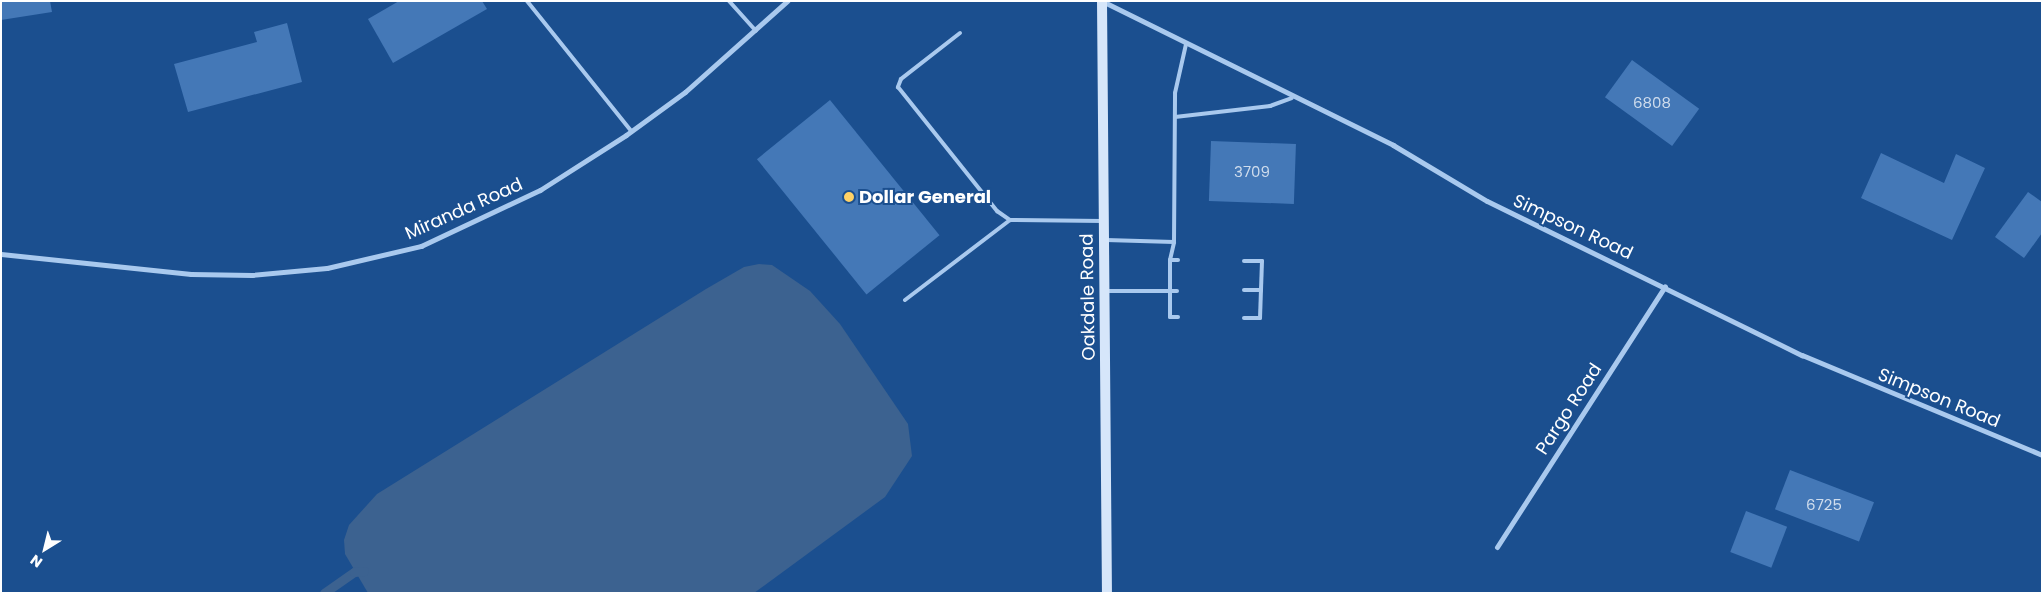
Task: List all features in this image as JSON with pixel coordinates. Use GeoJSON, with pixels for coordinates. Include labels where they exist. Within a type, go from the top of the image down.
{"type":"FeatureCollection","features":[{"type":"Feature","properties":{"kind":"main road","name":"Oakdale Road"},"geometry":{"type":"LineString","coordinates":[[1102,1],[1107,593]]}},
{"type":"Feature","properties":{"kind":"street","name":"Miranda Road"},"geometry":{"type":"LineString","coordinates":[[1,254],[191,274],[252,275],[361,262],[421,246],[491,216],[631,131],[756,31],[787,1]]}},
{"type":"Feature","properties":{"kind":"street","name":"Simpson Road"},"geometry":{"type":"LineString","coordinates":[[1102,1],[1292,98],[1393,145],[1487,201],[1665,286],[1802,355],[2042,455]]}},
{"type":"Feature","properties":{"kind":"street","name":"Pargo Road"},"geometry":{"type":"LineString","coordinates":[[1497,547],[1665,286]]}},
{"type":"Feature","properties":{"kind":"lane"},"geometry":{"type":"LineString","coordinates":[[527,1],[631,131]]}},
{"type":"Feature","properties":{"kind":"lane"},"geometry":{"type":"LineString","coordinates":[[729,1],[756,31]]}},
{"type":"Feature","properties":{"kind":"lane"},"geometry":{"type":"LineString","coordinates":[[960,33],[901,80],[898,88],[997,211],[1010,220],[1103,221]]}},
{"type":"Feature","properties":{"kind":"lane"},"geometry":{"type":"LineString","coordinates":[[1178,317],[1170,317],[1170,260],[1174,242],[1175,117],[1186,44]]}},
{"type":"Feature","properties":{"kind":"lane"},"geometry":{"type":"LineString","coordinates":[[1175,117],[1270,106],[1292,98]]}},
{"type":"Feature","properties":{"kind":"lane"},"geometry":{"type":"LineString","coordinates":[[905,300],[1010,220]]}},
{"type":"Feature","properties":{"kind":"lane"},"geometry":{"type":"LineString","coordinates":[[1104,240],[1174,242]]}},
{"type":"Feature","properties":{"kind":"lane"},"geometry":{"type":"LineString","coordinates":[[1170,260],[1178,260]]}},
{"type":"Feature","properties":{"kind":"lane"},"geometry":{"type":"LineString","coordinates":[[1244,261],[1262,261],[1260,318],[1244,318]]}},
{"type":"Feature","properties":{"kind":"lane"},"geometry":{"type":"LineString","coordinates":[[1244,290],[1261,290]]}},
{"type":"Feature","properties":{"kind":"lane"},"geometry":{"type":"LineString","coordinates":[[1104,291],[1178,291]]}},
{"type":"Feature","properties":{"kind":"water"},"geometry":{"type":"Polygon","coordinates":[[[759,264],[772,265],[810,291],[840,324],[908,424],[912,456],[885,497],[754,593],[368,593],[345,554],[344,540],[349,525],[377,494],[706,289],[744,267],[759,264]]]}},
{"type":"Feature","properties":{"kind":"building"},"geometry":{"type":"Polygon","coordinates":[[[1,1],[50,1],[52,12],[1,20],[1,1]]]}},
{"type":"Feature","properties":{"kind":"building"},"geometry":{"type":"Polygon","coordinates":[[[399,1],[482,1],[487,9],[393,63],[368,19],[399,1]]]}},
{"type":"Feature","properties":{"kind":"building"},"geometry":{"type":"Polygon","coordinates":[[[287,23],[302,82],[188,112],[174,64],[257,42],[254,32],[287,23]]]}},
{"type":"Feature","properties":{"kind":"building"},"geometry":{"type":"Polygon","coordinates":[[[1632,60],[1699,109],[1672,146],[1605,97],[1632,60]]]}},
{"type":"Feature","properties":{"kind":"building","name":"Dollar General"},"geometry":{"type":"Polygon","coordinates":[[[830,100],[940,235],[866,294],[757,159],[830,100]]]}},
{"type":"Feature","properties":{"kind":"building"},"geometry":{"type":"Polygon","coordinates":[[[1211,141],[1296,144],[1294,204],[1209,201],[1211,141]]]}},
{"type":"Feature","properties":{"kind":"building"},"geometry":{"type":"Polygon","coordinates":[[[1881,153],[1944,183],[1956,154],[1985,168],[1952,240],[1861,198],[1881,153]]]}},
{"type":"Feature","properties":{"kind":"building"},"geometry":{"type":"Polygon","coordinates":[[[2028,192],[2042,202],[2042,233],[2024,258],[1995,237],[2028,192]]]}},
{"type":"Feature","properties":{"kind":"building"},"geometry":{"type":"Polygon","coordinates":[[[1790,470],[1874,502],[1859,541],[1775,509],[1790,470]]]}},
{"type":"Feature","properties":{"kind":"building"},"geometry":{"type":"Polygon","coordinates":[[[1746,511],[1787,527],[1771,568],[1730,552],[1746,511]]]}},
{"type":"Feature","properties":{"kind":"waterway"},"geometry":{"type":"LineString","coordinates":[[324,593],[354,572],[364,571]]}},
{"type":"Feature","properties":{"kind":"place","name":"Dollar General"},"geometry":{"type":"Point","coordinates":[849,197]}}]}
